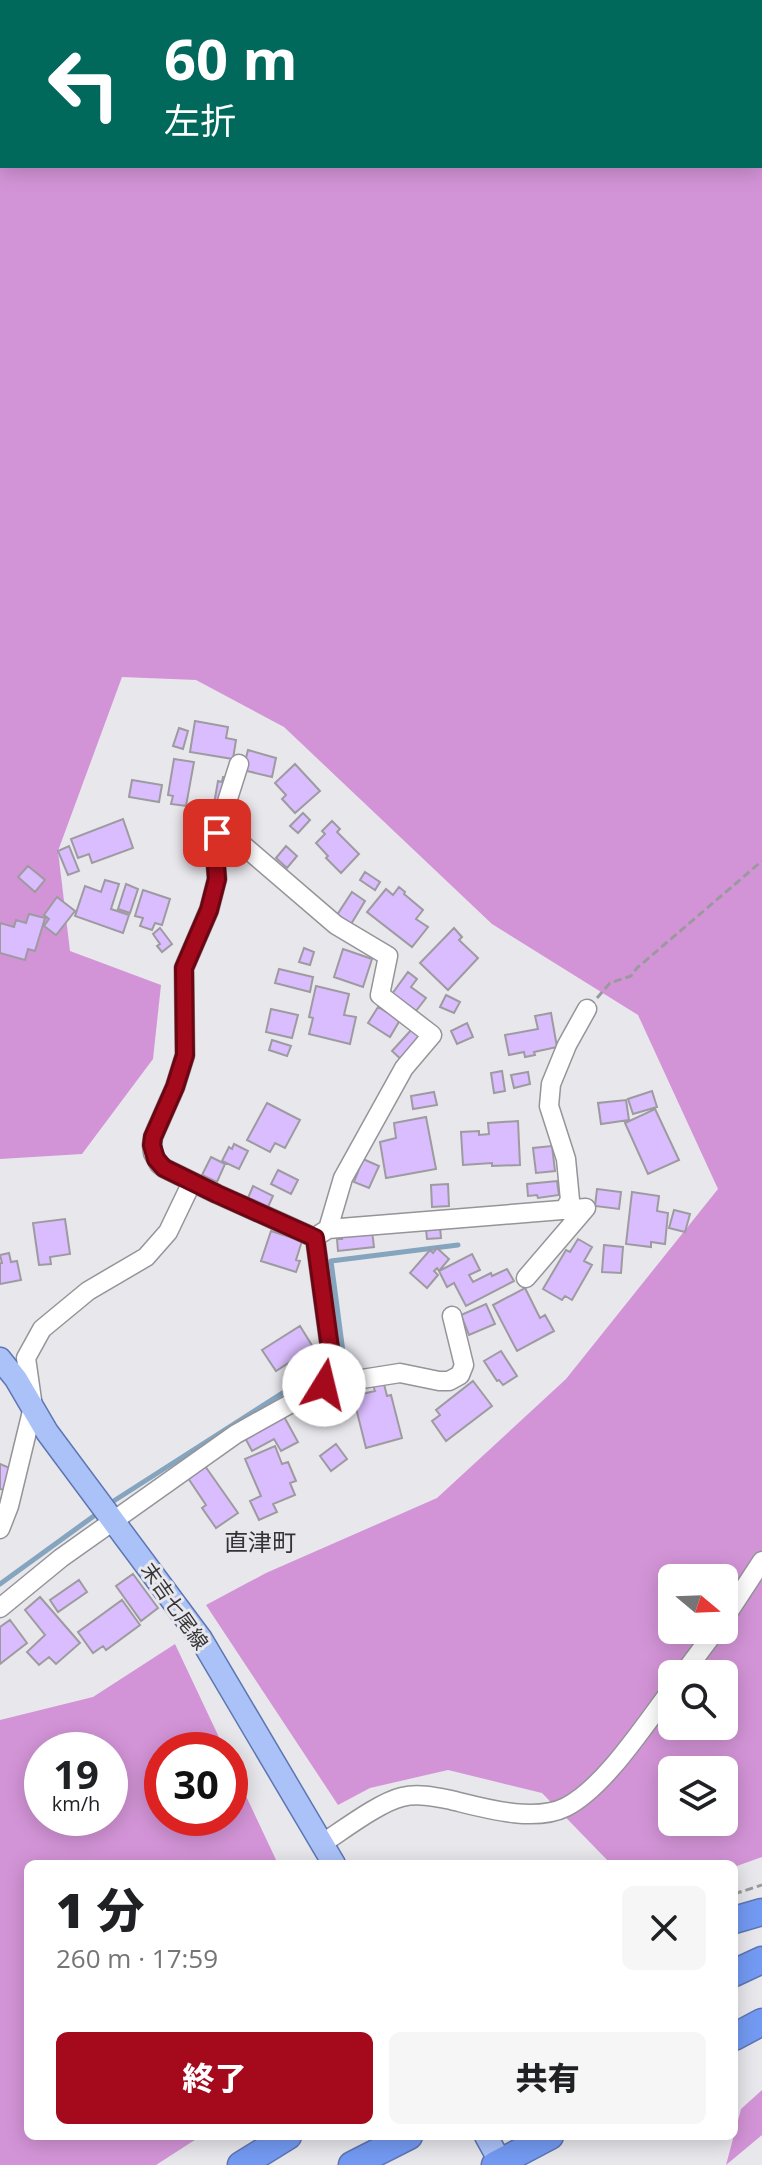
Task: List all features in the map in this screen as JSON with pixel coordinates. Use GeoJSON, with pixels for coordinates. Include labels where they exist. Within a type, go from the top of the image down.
{"type":"FeatureCollection","features":[{"type":"Feature","properties":{"kind":"highway"},"geometry":{"type":"LineString","coordinates":[[738,1919],[762,1912]]}},
{"type":"Feature","properties":{"kind":"highway"},"geometry":{"type":"LineString","coordinates":[[738,1971],[762,1960]]}},
{"type":"Feature","properties":{"kind":"highway"},"geometry":{"type":"LineString","coordinates":[[738,2035],[762,2022]]}},
{"type":"Feature","properties":{"kind":"highway"},"geometry":{"type":"LineString","coordinates":[[241,2165],[282,2140]]}},
{"type":"Feature","properties":{"kind":"highway"},"geometry":{"type":"LineString","coordinates":[[352,2165],[401,2140]]}},
{"type":"Feature","properties":{"kind":"highway"},"geometry":{"type":"LineString","coordinates":[[499,2164],[543,2140]]}},
{"type":"Feature","properties":{"kind":"main road","name":"末吉七尾線"},"geometry":{"type":"LineString","coordinates":[[0,1359],[16,1379],[47,1432],[201,1639],[332,1860]]}},
{"type":"Feature","properties":{"kind":"main road"},"geometry":{"type":"LineString","coordinates":[[488,2140],[499,2164]]}},
{"type":"Feature","properties":{"kind":"street"},"geometry":{"type":"LineString","coordinates":[[239,764],[217,833],[217,879],[209,910],[184,968],[185,1055],[153,1137],[153,1153],[159,1164],[192,1182],[321,1234],[586,1208],[526,1278]]}},
{"type":"Feature","properties":{"kind":"street"},"geometry":{"type":"LineString","coordinates":[[217,833],[244,846],[336,925],[388,956],[380,995],[432,1035],[404,1068],[343,1178],[321,1234],[330,1348],[324,1385]]}},
{"type":"Feature","properties":{"kind":"street"},"geometry":{"type":"LineString","coordinates":[[564,1210],[570,1200],[566,1159],[549,1106],[551,1084],[567,1045],[587,1009]]}},
{"type":"Feature","properties":{"kind":"street"},"geometry":{"type":"LineString","coordinates":[[0,1529],[9,1506],[33,1407],[26,1358],[42,1329],[88,1291],[146,1257],[168,1232],[192,1182]]}},
{"type":"Feature","properties":{"kind":"street"},"geometry":{"type":"LineString","coordinates":[[0,1608],[61,1558],[236,1434],[324,1385],[400,1373],[439,1381],[449,1381],[460,1375],[464,1365],[452,1316]]}},
{"type":"Feature","properties":{"kind":"street"},"geometry":{"type":"LineString","coordinates":[[738,1598],[762,1561]]}},
{"type":"Feature","properties":{"kind":"street"},"geometry":{"type":"LineString","coordinates":[[323,1843],[373,1811],[402,1797],[429,1796],[498,1811],[538,1814],[564,1808],[588,1791],[621,1757],[658,1708]]}},
{"type":"Feature","properties":{"kind":"path"},"geometry":{"type":"LineString","coordinates":[[587,1009],[610,983],[631,976],[762,861]]}},
{"type":"Feature","properties":{"kind":"path"},"geometry":{"type":"LineString","coordinates":[[738,1893],[762,1885]]}},
{"type":"Feature","properties":{"kind":"shaded area"},"geometry":{"type":"Polygon","coordinates":[[[0,168],[762,168],[762,1857],[738,1866],[738,1860],[607,1860],[542,1793],[448,1770],[370,1788],[338,1805],[206,1605],[266,1573],[437,1498],[566,1379],[718,1189],[638,1015],[492,924],[284,727],[196,680],[122,677],[58,851],[70,951],[161,985],[153,1059],[82,1154],[0,1159],[0,168]]]}},
{"type":"Feature","properties":{"kind":"shaded area"},"geometry":{"type":"Polygon","coordinates":[[[175,1644],[217,1732],[144,1732],[144,1836],[248,1836],[248,1800],[276,1860],[24,1860],[24,2140],[195,2140],[156,2165],[0,2165],[0,1720],[93,1697],[175,1644]]]}},
{"type":"Feature","properties":{"kind":"shaded area"},"geometry":{"type":"Polygon","coordinates":[[[762,2090],[762,2135],[726,2165],[733,2140],[738,2140],[741,2109],[762,2090]]]}},
{"type":"Feature","properties":{"kind":"building"},"geometry":{"type":"Polygon","coordinates":[[[195,721],[228,727],[226,738],[236,740],[233,759],[190,752],[195,721]]]}},
{"type":"Feature","properties":{"kind":"building"},"geometry":{"type":"Polygon","coordinates":[[[179,728],[188,731],[183,749],[173,746],[179,728]]]}},
{"type":"Feature","properties":{"kind":"building"},"geometry":{"type":"Polygon","coordinates":[[[248,750],[276,758],[272,777],[243,770],[248,750]]]}},
{"type":"Feature","properties":{"kind":"building"},"geometry":{"type":"Polygon","coordinates":[[[174,759],[194,762],[186,806],[171,804],[173,796],[168,795],[174,759]]]}},
{"type":"Feature","properties":{"kind":"building"},"geometry":{"type":"Polygon","coordinates":[[[295,764],[320,791],[295,813],[282,799],[286,795],[275,783],[295,764]]]}},
{"type":"Feature","properties":{"kind":"building"},"geometry":{"type":"Polygon","coordinates":[[[223,777],[230,778],[224,806],[214,804],[218,781],[222,782],[223,777]]]}},
{"type":"Feature","properties":{"kind":"building"},"geometry":{"type":"Polygon","coordinates":[[[132,780],[162,785],[159,802],[129,797],[132,780]]]}},
{"type":"Feature","properties":{"kind":"building"},"geometry":{"type":"Polygon","coordinates":[[[303,813],[310,820],[298,833],[290,826],[303,813]]]}},
{"type":"Feature","properties":{"kind":"building"},"geometry":{"type":"Polygon","coordinates":[[[123,819],[133,848],[92,863],[89,854],[78,858],[71,839],[123,819]]]}},
{"type":"Feature","properties":{"kind":"building"},"geometry":{"type":"Polygon","coordinates":[[[332,821],[340,829],[337,832],[359,854],[341,873],[316,843],[332,821]]]}},
{"type":"Feature","properties":{"kind":"building"},"geometry":{"type":"Polygon","coordinates":[[[69,846],[79,871],[68,875],[58,851],[69,846]]]}},
{"type":"Feature","properties":{"kind":"building"},"geometry":{"type":"Polygon","coordinates":[[[286,846],[297,856],[287,868],[276,858],[286,846]]]}},
{"type":"Feature","properties":{"kind":"building"},"geometry":{"type":"Polygon","coordinates":[[[28,866],[45,880],[35,892],[18,877],[28,866]]]}},
{"type":"Feature","properties":{"kind":"building"},"geometry":{"type":"Polygon","coordinates":[[[365,872],[380,882],[375,890],[360,880],[365,872]]]}},
{"type":"Feature","properties":{"kind":"building"},"geometry":{"type":"Polygon","coordinates":[[[105,880],[119,884],[111,909],[129,915],[123,933],[75,916],[85,886],[101,892],[105,880]]]}},
{"type":"Feature","properties":{"kind":"building"},"geometry":{"type":"Polygon","coordinates":[[[126,884],[138,889],[130,913],[118,909],[126,884]]]}},
{"type":"Feature","properties":{"kind":"building"},"geometry":{"type":"Polygon","coordinates":[[[399,887],[423,910],[416,919],[428,927],[412,947],[367,912],[386,889],[393,895],[399,887]]]}},
{"type":"Feature","properties":{"kind":"building"},"geometry":{"type":"Polygon","coordinates":[[[143,890],[170,899],[162,925],[155,923],[152,930],[140,926],[143,918],[135,916],[143,890]]]}},
{"type":"Feature","properties":{"kind":"building"},"geometry":{"type":"Polygon","coordinates":[[[352,892],[365,901],[351,924],[337,915],[352,892]]]}},
{"type":"Feature","properties":{"kind":"building"},"geometry":{"type":"Polygon","coordinates":[[[57,897],[75,911],[56,935],[44,926],[49,919],[44,915],[57,897]]]}},
{"type":"Feature","properties":{"kind":"building"},"geometry":{"type":"Polygon","coordinates":[[[29,914],[45,918],[35,951],[28,949],[25,960],[0,953],[0,923],[14,927],[16,920],[26,923],[29,914]]]}},
{"type":"Feature","properties":{"kind":"building"},"geometry":{"type":"Polygon","coordinates":[[[160,928],[172,944],[162,952],[153,934],[160,928]]]}},
{"type":"Feature","properties":{"kind":"building"},"geometry":{"type":"Polygon","coordinates":[[[454,928],[462,937],[459,940],[478,958],[448,990],[420,963],[454,928]]]}},
{"type":"Feature","properties":{"kind":"building"},"geometry":{"type":"Polygon","coordinates":[[[304,948],[314,952],[310,965],[299,962],[304,948]]]}},
{"type":"Feature","properties":{"kind":"building"},"geometry":{"type":"Polygon","coordinates":[[[343,949],[372,959],[363,987],[334,977],[343,949]]]}},
{"type":"Feature","properties":{"kind":"building"},"geometry":{"type":"Polygon","coordinates":[[[279,969],[313,977],[310,992],[275,983],[279,969]]]}},
{"type":"Feature","properties":{"kind":"building"},"geometry":{"type":"Polygon","coordinates":[[[408,972],[417,979],[411,987],[426,998],[416,1011],[392,994],[408,972]]]}},
{"type":"Feature","properties":{"kind":"building"},"geometry":{"type":"Polygon","coordinates":[[[316,986],[349,994],[344,1015],[356,1017],[350,1044],[309,1034],[313,1018],[309,1017],[316,986]]]}},
{"type":"Feature","properties":{"kind":"building"},"geometry":{"type":"Polygon","coordinates":[[[446,995],[460,1002],[454,1013],[440,1007],[446,995]]]}},
{"type":"Feature","properties":{"kind":"building"},"geometry":{"type":"Polygon","coordinates":[[[378,1007],[400,1020],[390,1037],[368,1023],[378,1007]]]}},
{"type":"Feature","properties":{"kind":"building"},"geometry":{"type":"Polygon","coordinates":[[[271,1009],[298,1015],[292,1038],[266,1032],[271,1009]]]}},
{"type":"Feature","properties":{"kind":"building"},"geometry":{"type":"Polygon","coordinates":[[[551,1013],[557,1047],[525,1057],[524,1052],[509,1055],[505,1035],[538,1029],[535,1016],[551,1013]]]}},
{"type":"Feature","properties":{"kind":"building"},"geometry":{"type":"Polygon","coordinates":[[[467,1023],[473,1037],[457,1044],[451,1031],[467,1023]]]}},
{"type":"Feature","properties":{"kind":"building"},"geometry":{"type":"Polygon","coordinates":[[[413,1028],[424,1038],[404,1062],[392,1051],[413,1028]]]}},
{"type":"Feature","properties":{"kind":"building"},"geometry":{"type":"Polygon","coordinates":[[[272,1040],[291,1046],[287,1056],[269,1050],[272,1040]]]}},
{"type":"Feature","properties":{"kind":"building"},"geometry":{"type":"Polygon","coordinates":[[[502,1071],[505,1091],[494,1093],[491,1073],[502,1071]]]}},
{"type":"Feature","properties":{"kind":"building"},"geometry":{"type":"Polygon","coordinates":[[[528,1072],[530,1084],[514,1088],[511,1075],[528,1072]]]}},
{"type":"Feature","properties":{"kind":"building"},"geometry":{"type":"Polygon","coordinates":[[[652,1091],[657,1107],[633,1114],[628,1099],[652,1091]]]}},
{"type":"Feature","properties":{"kind":"building"},"geometry":{"type":"Polygon","coordinates":[[[434,1092],[437,1105],[413,1109],[411,1096],[434,1092]]]}},
{"type":"Feature","properties":{"kind":"building"},"geometry":{"type":"Polygon","coordinates":[[[626,1100],[629,1120],[601,1124],[598,1103],[626,1100]]]}},
{"type":"Feature","properties":{"kind":"building"},"geometry":{"type":"Polygon","coordinates":[[[267,1103],[300,1120],[285,1148],[275,1143],[270,1152],[247,1140],[267,1103]]]}},
{"type":"Feature","properties":{"kind":"building"},"geometry":{"type":"Polygon","coordinates":[[[655,1109],[679,1160],[648,1174],[625,1123],[655,1109]]]}},
{"type":"Feature","properties":{"kind":"building"},"geometry":{"type":"Polygon","coordinates":[[[426,1117],[436,1169],[386,1178],[380,1142],[396,1138],[394,1123],[426,1117]]]}},
{"type":"Feature","properties":{"kind":"building"},"geometry":{"type":"Polygon","coordinates":[[[518,1121],[520,1165],[463,1165],[461,1132],[489,1134],[488,1123],[518,1121]]]}},
{"type":"Feature","properties":{"kind":"building"},"geometry":{"type":"Polygon","coordinates":[[[234,1144],[248,1151],[239,1169],[222,1161],[234,1144]]]}},
{"type":"Feature","properties":{"kind":"building"},"geometry":{"type":"Polygon","coordinates":[[[552,1146],[555,1171],[536,1173],[533,1148],[552,1146]]]}},
{"type":"Feature","properties":{"kind":"building"},"geometry":{"type":"Polygon","coordinates":[[[211,1157],[225,1164],[217,1182],[202,1175],[211,1157]]]}},
{"type":"Feature","properties":{"kind":"building"},"geometry":{"type":"Polygon","coordinates":[[[363,1159],[379,1166],[369,1188],[354,1182],[363,1159]]]}},
{"type":"Feature","properties":{"kind":"building"},"geometry":{"type":"Polygon","coordinates":[[[278,1170],[298,1180],[291,1194],[271,1184],[278,1170]]]}},
{"type":"Feature","properties":{"kind":"building"},"geometry":{"type":"Polygon","coordinates":[[[557,1181],[559,1195],[528,1196],[527,1184],[557,1181]]]}},
{"type":"Feature","properties":{"kind":"building"},"geometry":{"type":"Polygon","coordinates":[[[448,1184],[449,1206],[432,1207],[431,1185],[448,1184]]]}},
{"type":"Feature","properties":{"kind":"building"},"geometry":{"type":"Polygon","coordinates":[[[253,1186],[273,1196],[268,1207],[248,1198],[253,1186]]]}},
{"type":"Feature","properties":{"kind":"building"},"geometry":{"type":"Polygon","coordinates":[[[597,1189],[621,1192],[619,1209],[595,1206],[597,1189]]]}},
{"type":"Feature","properties":{"kind":"building"},"geometry":{"type":"Polygon","coordinates":[[[632,1192],[659,1196],[657,1211],[668,1213],[665,1244],[651,1242],[651,1247],[626,1244],[632,1192]]]}},
{"type":"Feature","properties":{"kind":"building"},"geometry":{"type":"Polygon","coordinates":[[[674,1210],[690,1214],[685,1232],[669,1228],[674,1210]]]}},
{"type":"Feature","properties":{"kind":"building"},"geometry":{"type":"Polygon","coordinates":[[[65,1219],[70,1254],[50,1257],[51,1264],[39,1265],[33,1223],[65,1219]]]}},
{"type":"Feature","properties":{"kind":"building"},"geometry":{"type":"Polygon","coordinates":[[[440,1227],[441,1238],[427,1239],[426,1229],[440,1227]]]}},
{"type":"Feature","properties":{"kind":"building"},"geometry":{"type":"Polygon","coordinates":[[[271,1231],[302,1241],[296,1272],[261,1261],[271,1231]]]}},
{"type":"Feature","properties":{"kind":"building"},"geometry":{"type":"Polygon","coordinates":[[[372,1231],[374,1247],[338,1251],[337,1239],[342,1239],[341,1234],[372,1231]]]}},
{"type":"Feature","properties":{"kind":"building"},"geometry":{"type":"Polygon","coordinates":[[[578,1239],[592,1247],[584,1261],[592,1265],[572,1300],[565,1296],[562,1300],[543,1289],[566,1250],[570,1252],[578,1239]]]}},
{"type":"Feature","properties":{"kind":"building"},"geometry":{"type":"Polygon","coordinates":[[[604,1245],[623,1247],[621,1273],[602,1272],[604,1245]]]}},
{"type":"Feature","properties":{"kind":"building"},"geometry":{"type":"Polygon","coordinates":[[[437,1248],[449,1259],[439,1271],[437,1268],[434,1271],[438,1275],[427,1288],[410,1273],[430,1250],[433,1253],[437,1248]]]}},
{"type":"Feature","properties":{"kind":"building"},"geometry":{"type":"Polygon","coordinates":[[[9,1253],[11,1262],[17,1261],[21,1280],[0,1284],[0,1255],[9,1253]]]}},
{"type":"Feature","properties":{"kind":"building"},"geometry":{"type":"Polygon","coordinates":[[[472,1254],[480,1270],[469,1275],[473,1282],[507,1269],[514,1281],[466,1306],[454,1283],[447,1287],[439,1271],[472,1254]]]}},
{"type":"Feature","properties":{"kind":"building"},"geometry":{"type":"Polygon","coordinates":[[[525,1288],[540,1318],[545,1315],[554,1331],[517,1351],[493,1305],[525,1288]]]}},
{"type":"Feature","properties":{"kind":"building"},"geometry":{"type":"Polygon","coordinates":[[[486,1304],[495,1324],[469,1335],[461,1315],[486,1304]]]}},
{"type":"Feature","properties":{"kind":"building"},"geometry":{"type":"Polygon","coordinates":[[[300,1326],[313,1347],[276,1371],[262,1350],[300,1326]]]}},
{"type":"Feature","properties":{"kind":"building"},"geometry":{"type":"Polygon","coordinates":[[[501,1351],[517,1376],[503,1385],[484,1361],[501,1351]]]}},
{"type":"Feature","properties":{"kind":"building"},"geometry":{"type":"Polygon","coordinates":[[[473,1381],[492,1406],[446,1441],[432,1421],[440,1415],[436,1410],[473,1381]]]}},
{"type":"Feature","properties":{"kind":"building"},"geometry":{"type":"Polygon","coordinates":[[[384,1384],[387,1396],[391,1395],[402,1438],[366,1448],[353,1396],[375,1391],[373,1386],[384,1384]]]}},
{"type":"Feature","properties":{"kind":"building"},"geometry":{"type":"Polygon","coordinates":[[[282,1413],[298,1442],[281,1451],[274,1439],[252,1451],[243,1434],[282,1413]]]}},
{"type":"Feature","properties":{"kind":"building"},"geometry":{"type":"Polygon","coordinates":[[[336,1444],[347,1459],[331,1471],[320,1456],[336,1444]]]}},
{"type":"Feature","properties":{"kind":"building"},"geometry":{"type":"Polygon","coordinates":[[[275,1446],[282,1464],[288,1462],[296,1481],[290,1483],[295,1495],[273,1504],[277,1512],[259,1520],[250,1501],[261,1496],[245,1459],[275,1446]]]}},
{"type":"Feature","properties":{"kind":"building"},"geometry":{"type":"Polygon","coordinates":[[[0,1464],[12,1469],[4,1490],[0,1489],[0,1464]]]}},
{"type":"Feature","properties":{"kind":"building"},"geometry":{"type":"Polygon","coordinates":[[[205,1466],[238,1513],[216,1528],[202,1508],[206,1505],[188,1478],[205,1466]]]}},
{"type":"Feature","properties":{"kind":"building"},"geometry":{"type":"Polygon","coordinates":[[[133,1574],[158,1608],[141,1621],[116,1586],[133,1574]]]}},
{"type":"Feature","properties":{"kind":"building"},"geometry":{"type":"Polygon","coordinates":[[[79,1580],[87,1592],[58,1612],[50,1600],[79,1580]]]}},
{"type":"Feature","properties":{"kind":"building"},"geometry":{"type":"Polygon","coordinates":[[[40,1597],[80,1643],[56,1664],[49,1657],[39,1665],[27,1652],[45,1635],[25,1610],[40,1597]]]}},
{"type":"Feature","properties":{"kind":"building"},"geometry":{"type":"Polygon","coordinates":[[[122,1600],[140,1625],[106,1650],[103,1646],[93,1653],[78,1632],[122,1600]]]}},
{"type":"Feature","properties":{"kind":"building"},"geometry":{"type":"Polygon","coordinates":[[[10,1620],[27,1643],[0,1664],[0,1627],[10,1620]]]}},
{"type":"Feature","properties":{"kind":"waterway"},"geometry":{"type":"LineString","coordinates":[[334,1359],[343,1352],[331,1261],[458,1245]]}},
{"type":"Feature","properties":{"kind":"waterway"},"geometry":{"type":"LineString","coordinates":[[109,1504],[323,1367]]}},
{"type":"Feature","properties":{"kind":"waterway"},"geometry":{"type":"LineString","coordinates":[[0,1584],[98,1513]]}},
{"type":"Feature","properties":{"kind":"district","name":"直津町"},"geometry":{"type":"Point","coordinates":[260,1541]}},
{"type":"Feature","properties":{"kind":"route"},"geometry":{"type":"LineString","coordinates":[[217,833],[217,879],[209,910],[184,968],[185,1055],[153,1137],[153,1153],[164,1168],[315,1238],[330,1348],[324,1385]]}}]}
